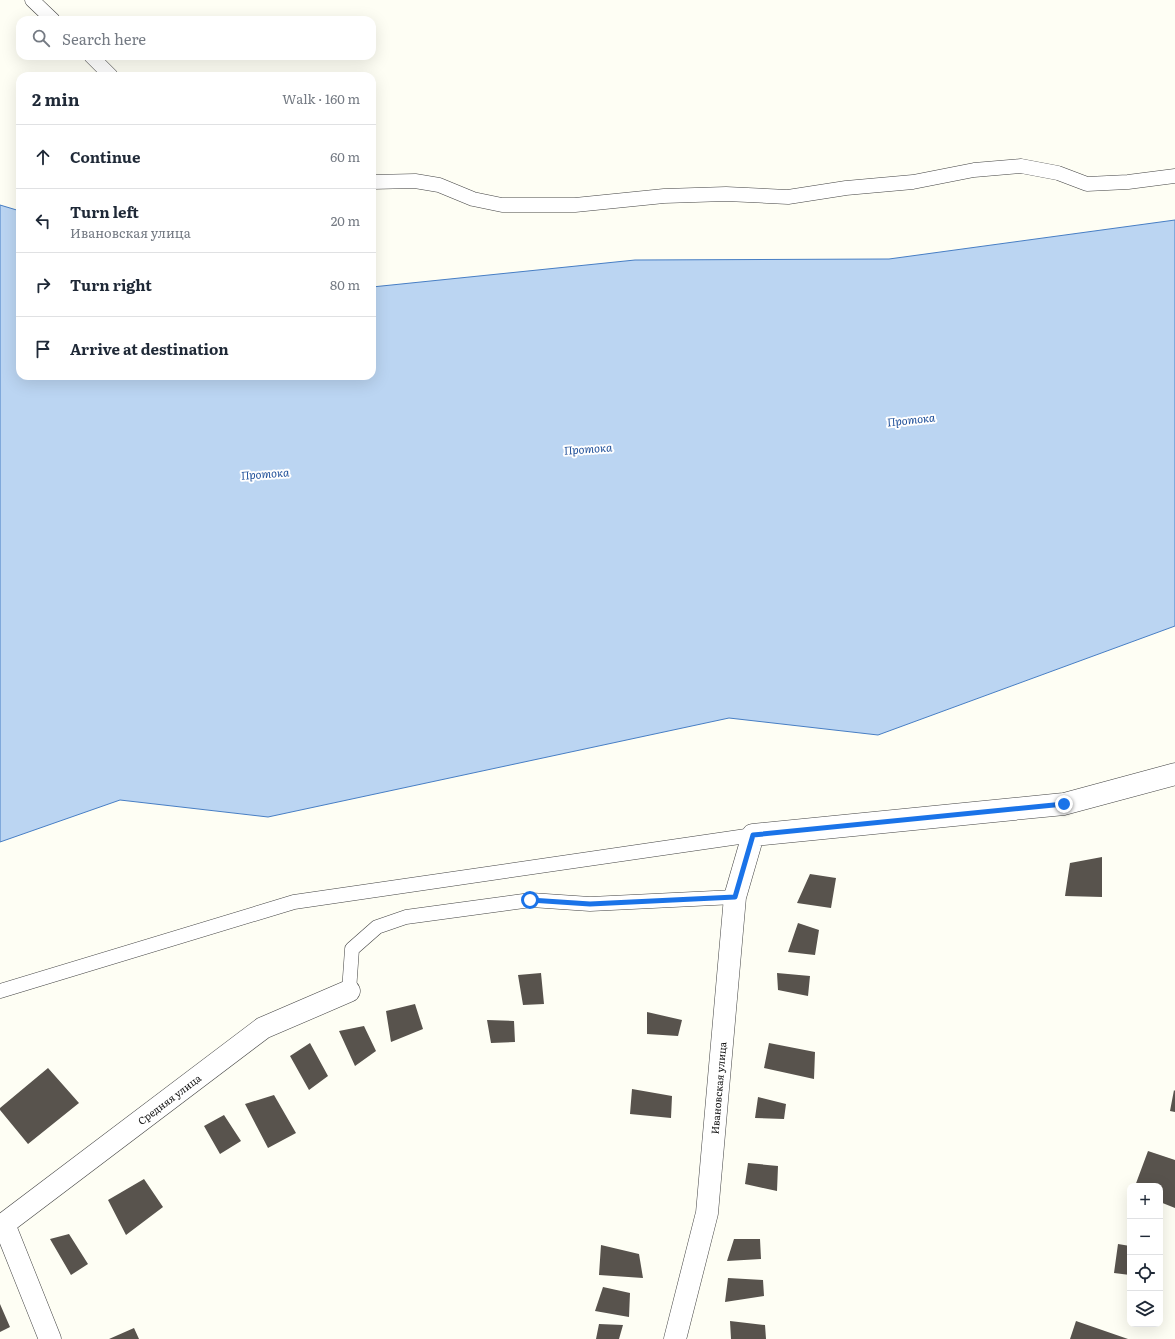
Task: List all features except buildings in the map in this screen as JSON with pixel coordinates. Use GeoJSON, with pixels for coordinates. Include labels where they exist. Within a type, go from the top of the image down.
{"type":"FeatureCollection","features":[{"type":"Feature","properties":{"kind":"street"},"geometry":{"type":"LineString","coordinates":[[753,835],[1064,804],[1175,774]]}},
{"type":"Feature","properties":{"kind":"street","name":"Ивановская улица"},"geometry":{"type":"LineString","coordinates":[[675,1339],[707,1213],[735,897],[753,835]]}},
{"type":"Feature","properties":{"kind":"street","name":"Средняя улица"},"geometry":{"type":"LineString","coordinates":[[2,1225],[264,1028],[349,991]]}},
{"type":"Feature","properties":{"kind":"street"},"geometry":{"type":"LineString","coordinates":[[2,1225],[50,1339]]}},
{"type":"Feature","properties":{"kind":"lane"},"geometry":{"type":"LineString","coordinates":[[32,0],[49,16]]}},
{"type":"Feature","properties":{"kind":"lane"},"geometry":{"type":"LineString","coordinates":[[95,60],[107,72]]}},
{"type":"Feature","properties":{"kind":"lane"},"geometry":{"type":"LineString","coordinates":[[376,182],[415,181],[439,185],[473,199],[502,205],[575,205],[664,196],[726,194],[788,197],[846,188],[913,182],[974,170],[1021,166],[1058,173],[1087,184],[1128,182],[1175,176]]}},
{"type":"Feature","properties":{"kind":"lane"},"geometry":{"type":"LineString","coordinates":[[0,991],[294,902],[753,835]]}},
{"type":"Feature","properties":{"kind":"lane"},"geometry":{"type":"LineString","coordinates":[[349,991],[352,949],[377,927],[406,916],[530,900],[590,904],[735,897]]}},
{"type":"Feature","properties":{"kind":"water","name":"Протока"},"geometry":{"type":"Polygon","coordinates":[[[0,205],[16,210],[16,380],[376,380],[376,287],[635,260],[889,259],[1175,220],[1175,626],[878,735],[729,718],[268,817],[120,800],[0,842],[0,205]]]}},
{"type":"Feature","properties":{"kind":"route"},"geometry":{"type":"LineString","coordinates":[[530,900],[590,904],[735,897],[753,835],[1064,804]]}}]}
